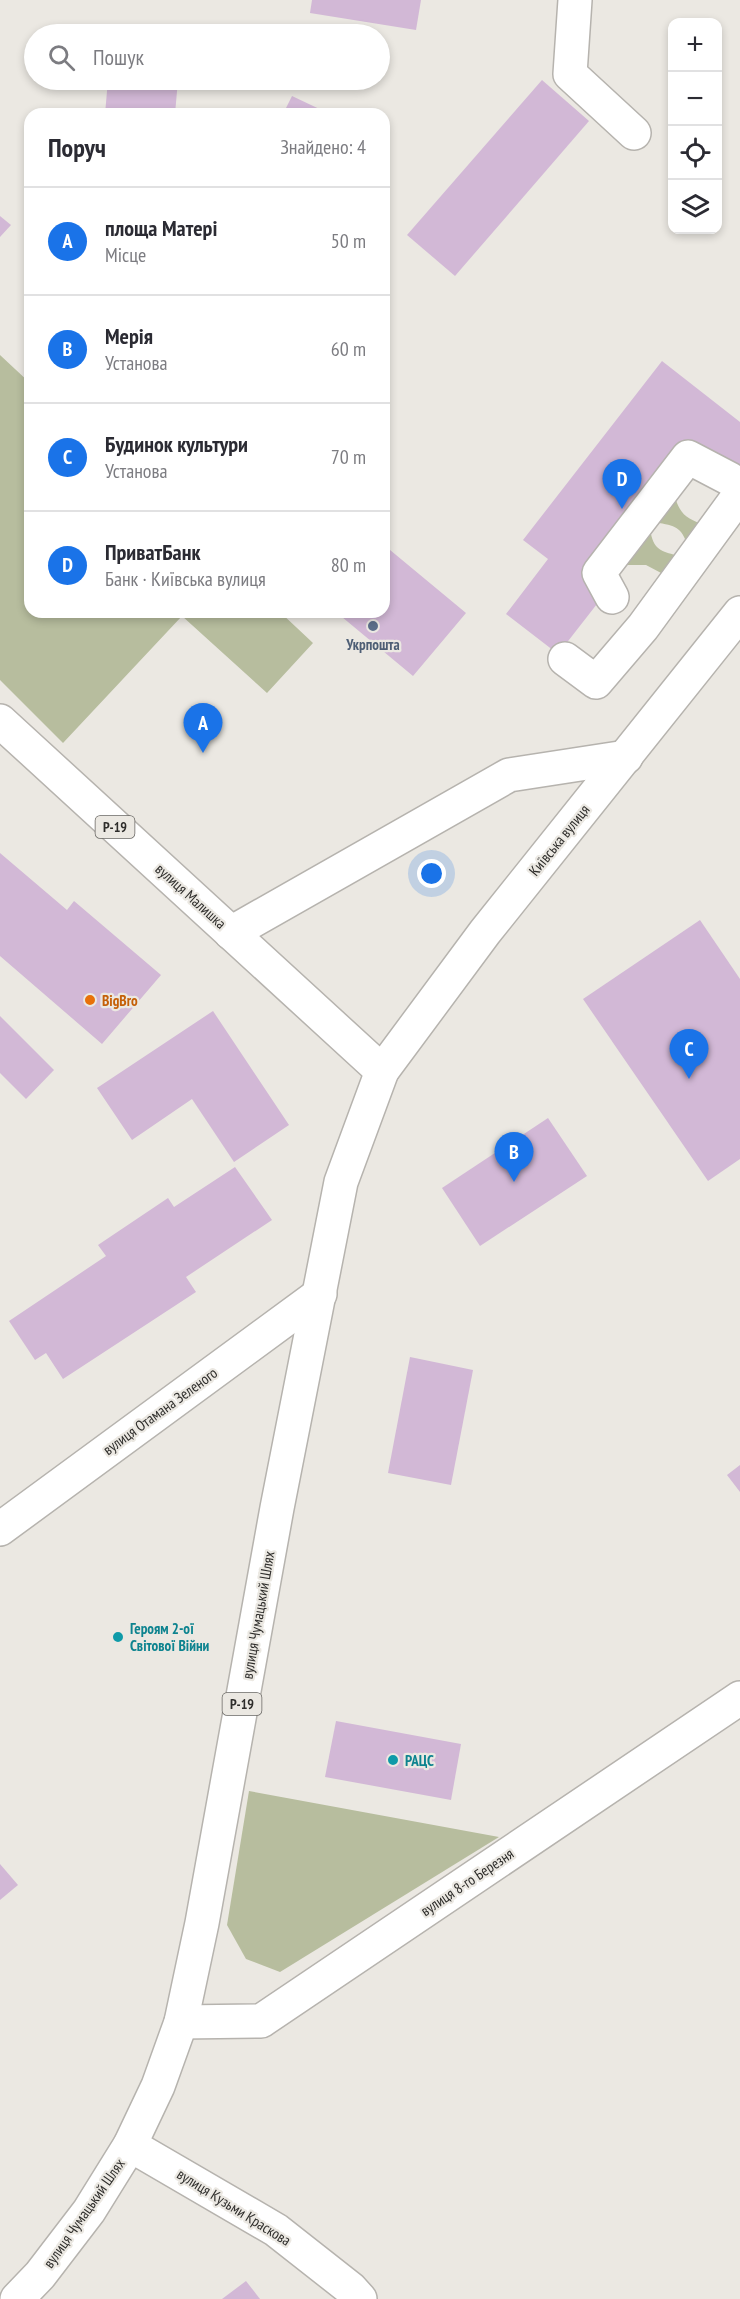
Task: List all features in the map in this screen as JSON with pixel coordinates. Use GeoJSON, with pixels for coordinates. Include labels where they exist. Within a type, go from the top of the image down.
{"type":"FeatureCollection","features":[{"type":"Feature","properties":{"kind":"main road"},"geometry":{"type":"LineString","coordinates":[[575,0],[570,74],[634,133]]}},
{"type":"Feature","properties":{"kind":"main road"},"geometry":{"type":"LineString","coordinates":[[612,597],[598,573],[688,458],[730,479],[740,488]]}},
{"type":"Feature","properties":{"kind":"main road"},"geometry":{"type":"LineString","coordinates":[[565,659],[596,682],[643,627],[740,494]]}},
{"type":"Feature","properties":{"kind":"main road","name":"Київська вулиця"},"geometry":{"type":"LineString","coordinates":[[382,1071],[485,932],[740,613]]}},
{"type":"Feature","properties":{"kind":"main road","name":"вулиця Малишка"},"geometry":{"type":"LineString","coordinates":[[0,721],[382,1071]]}},
{"type":"Feature","properties":{"kind":"main road"},"geometry":{"type":"LineString","coordinates":[[231,933],[509,775],[626,757]]}},
{"type":"Feature","properties":{"kind":"main road","name":"вулиця Чумацький Шлях"},"geometry":{"type":"LineString","coordinates":[[17,2299],[40,2275],[89,2211],[130,2145],[158,2086],[181,2022],[202,1923],[277,1508],[341,1182],[382,1071]]}},
{"type":"Feature","properties":{"kind":"main road","name":"вулиця Отамана Зеленого"},"geometry":{"type":"LineString","coordinates":[[0,1529],[320,1294]]}},
{"type":"Feature","properties":{"kind":"main road","name":"вулиця 8-го Березня"},"geometry":{"type":"LineString","coordinates":[[181,2022],[261,2020],[740,1698]]}},
{"type":"Feature","properties":{"kind":"main road","name":"вулиця Кузьми Краскова"},"geometry":{"type":"LineString","coordinates":[[130,2145],[276,2230],[351,2289],[360,2299]]}},
{"type":"Feature","properties":{"kind":"green space"},"geometry":{"type":"Polygon","coordinates":[[[0,355],[24,377],[24,618],[180,618],[63,743],[0,680],[0,355]]]}},
{"type":"Feature","properties":{"kind":"green space"},"geometry":{"type":"Polygon","coordinates":[[[676,500],[687,517],[705,525],[688,547],[684,536],[678,529],[659,523],[676,500]]]}},
{"type":"Feature","properties":{"kind":"green space"},"geometry":{"type":"Polygon","coordinates":[[[651,534],[659,549],[676,555],[663,574],[646,565],[624,565],[651,534]]]}},
{"type":"Feature","properties":{"kind":"green space"},"geometry":{"type":"Polygon","coordinates":[[[184,618],[286,618],[313,643],[267,693],[184,618]]]}},
{"type":"Feature","properties":{"kind":"green space"},"geometry":{"type":"Polygon","coordinates":[[[249,1791],[499,1837],[280,1972],[246,1959],[227,1925],[249,1791]]]}},
{"type":"Feature","properties":{"kind":"building"},"geometry":{"type":"Polygon","coordinates":[[[312,0],[421,0],[416,30],[390,24],[310,13],[312,0]]]}},
{"type":"Feature","properties":{"kind":"building"},"geometry":{"type":"Polygon","coordinates":[[[542,80],[589,121],[455,276],[407,235],[542,80]]]}},
{"type":"Feature","properties":{"kind":"building"},"geometry":{"type":"Polygon","coordinates":[[[107,90],[177,90],[176,108],[106,108],[107,90]]]}},
{"type":"Feature","properties":{"kind":"building"},"geometry":{"type":"Polygon","coordinates":[[[292,96],[317,108],[286,108],[292,96]]]}},
{"type":"Feature","properties":{"kind":"building"},"geometry":{"type":"Polygon","coordinates":[[[0,216],[11,225],[0,237],[0,216]]]}},
{"type":"Feature","properties":{"kind":"building"},"geometry":{"type":"Polygon","coordinates":[[[662,361],[740,422],[740,482],[688,442],[582,578],[604,595],[558,654],[506,614],[548,559],[523,540],[662,361]]]}},
{"type":"Feature","properties":{"kind":"building"},"geometry":{"type":"Polygon","coordinates":[[[390,550],[466,613],[413,676],[343,618],[390,618],[390,550]]]}},
{"type":"Feature","properties":{"kind":"building"},"geometry":{"type":"Polygon","coordinates":[[[0,853],[67,910],[74,901],[161,975],[102,1044],[0,956],[0,853]]]}},
{"type":"Feature","properties":{"kind":"building"},"geometry":{"type":"Polygon","coordinates":[[[700,920],[740,979],[740,1159],[708,1181],[583,999],[700,920]]]}},
{"type":"Feature","properties":{"kind":"building"},"geometry":{"type":"Polygon","coordinates":[[[213,1011],[289,1125],[234,1162],[192,1099],[132,1140],[97,1088],[213,1011]]]}},
{"type":"Feature","properties":{"kind":"building"},"geometry":{"type":"Polygon","coordinates":[[[0,1016],[54,1070],[26,1099],[0,1073],[0,1016]]]}},
{"type":"Feature","properties":{"kind":"building"},"geometry":{"type":"Polygon","coordinates":[[[548,1118],[587,1176],[480,1246],[442,1188],[548,1118]]]}},
{"type":"Feature","properties":{"kind":"building"},"geometry":{"type":"Polygon","coordinates":[[[235,1167],[272,1220],[186,1277],[196,1292],[63,1379],[46,1353],[35,1360],[9,1321],[106,1256],[98,1245],[168,1198],[174,1207],[235,1167]]]}},
{"type":"Feature","properties":{"kind":"building"},"geometry":{"type":"Polygon","coordinates":[[[410,1357],[473,1370],[451,1485],[388,1473],[410,1357]]]}},
{"type":"Feature","properties":{"kind":"building"},"geometry":{"type":"Polygon","coordinates":[[[740,1465],[740,1492],[727,1475],[740,1465]]]}},
{"type":"Feature","properties":{"kind":"building","name":"РАЦС"},"geometry":{"type":"Polygon","coordinates":[[[336,1721],[461,1744],[451,1800],[325,1777],[336,1721]]]}},
{"type":"Feature","properties":{"kind":"building"},"geometry":{"type":"Polygon","coordinates":[[[0,1864],[18,1885],[0,1900],[0,1864]]]}},
{"type":"Feature","properties":{"kind":"building"},"geometry":{"type":"Polygon","coordinates":[[[246,2281],[260,2299],[222,2299],[246,2281]]]}},
{"type":"Feature","properties":{"kind":"place","name":"ПриватБанк"},"geometry":{"type":"Point","coordinates":[622,509]}},
{"type":"Feature","properties":{"kind":"place","name":"Укрпошта"},"geometry":{"type":"Point","coordinates":[373,626]}},
{"type":"Feature","properties":{"kind":"place","name":"площа Матері"},"geometry":{"type":"Point","coordinates":[203,753]}},
{"type":"Feature","properties":{"kind":"place","name":"BigBro"},"geometry":{"type":"Point","coordinates":[90,1000]}},
{"type":"Feature","properties":{"kind":"place","name":"Будинок культури"},"geometry":{"type":"Point","coordinates":[689,1079]}},
{"type":"Feature","properties":{"kind":"place","name":"Мерія"},"geometry":{"type":"Point","coordinates":[514,1182]}},
{"type":"Feature","properties":{"kind":"place","name":"Героям 2-ої Світової Війни"},"geometry":{"type":"Point","coordinates":[118,1637]}},
{"type":"Feature","properties":{"kind":"place","name":"РАЦС"},"geometry":{"type":"Point","coordinates":[393,1760]}}]}
